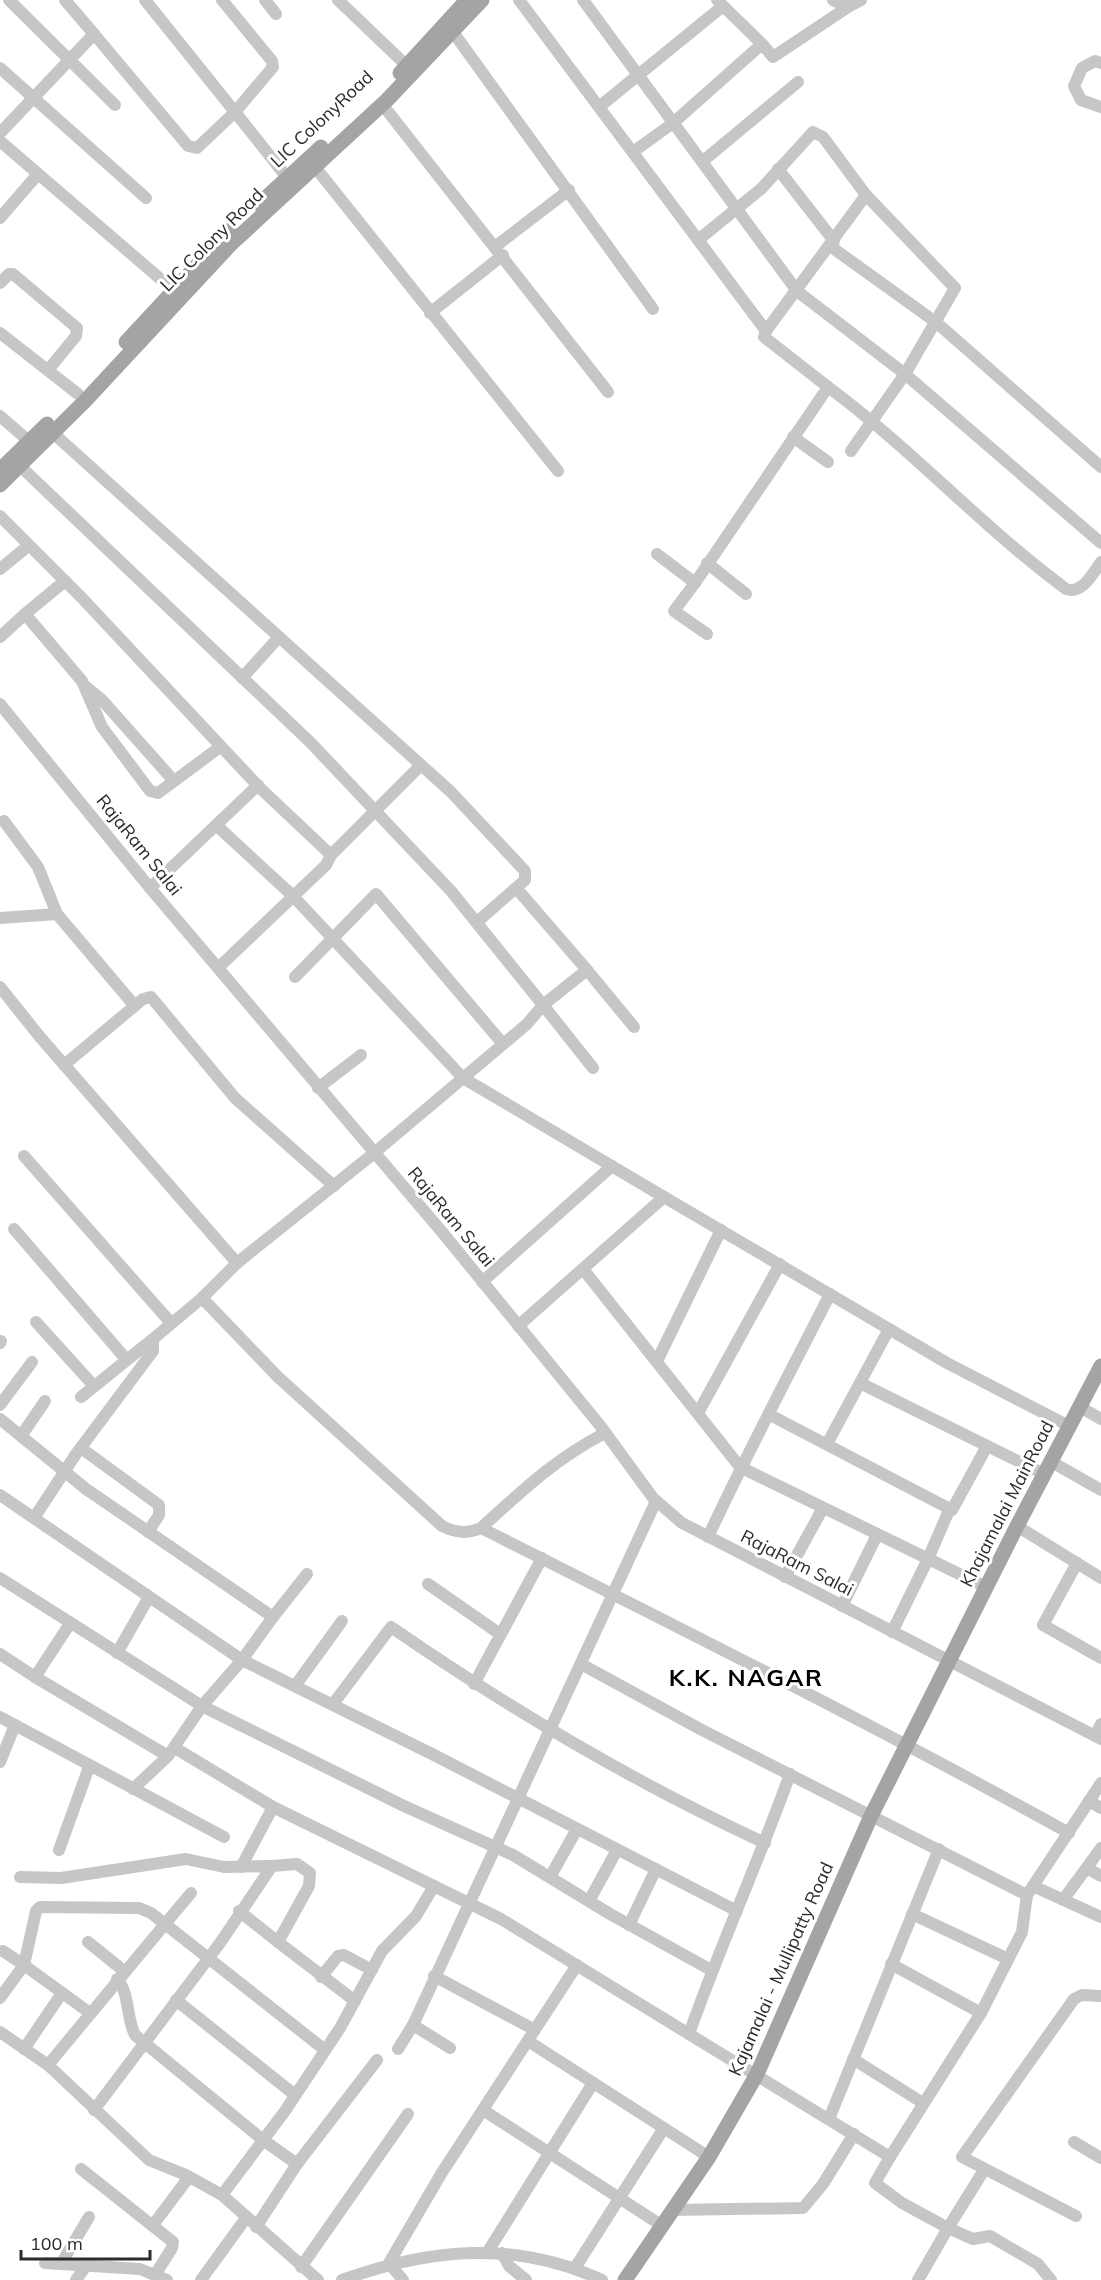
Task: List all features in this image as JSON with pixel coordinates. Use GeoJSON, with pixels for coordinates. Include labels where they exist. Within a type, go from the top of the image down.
{"type":"FeatureCollection","features":[{"type":"Feature","properties":{"kind":"main road","name":"LIC ColonyRoad"},"geometry":{"type":"LineString","coordinates":[[0,470],[42,437],[78,394],[178,294],[227,240],[383,99],[407,66],[467,0]]}},
{"type":"Feature","properties":{"kind":"main road"},"geometry":{"type":"LineString","coordinates":[[291,182],[315,167],[453,32],[482,0]]}},
{"type":"Feature","properties":{"kind":"main road","name":"LIC Colony Road"},"geometry":{"type":"LineString","coordinates":[[0,485],[20,466],[42,437],[178,294]]}},
{"type":"Feature","properties":{"kind":"main road","name":"Khajamalai MainRoad"},"geometry":{"type":"LineString","coordinates":[[948,1661],[1101,1366]]}},
{"type":"Feature","properties":{"kind":"main road","name":"Kajamalai - Mullipatty Road"},"geometry":{"type":"LineString","coordinates":[[625,2280],[709,2157],[757,2074],[872,1816],[948,1661]]}},
{"type":"Feature","properties":{"kind":"street"},"geometry":{"type":"LineString","coordinates":[[9,0],[70,58],[114,105]]}},
{"type":"Feature","properties":{"kind":"street"},"geometry":{"type":"LineString","coordinates":[[65,0],[192,149],[197,148],[234,112],[273,67],[272,61],[222,0]]}},
{"type":"Feature","properties":{"kind":"street"},"geometry":{"type":"LineString","coordinates":[[144,0],[291,182]]}},
{"type":"Feature","properties":{"kind":"street"},"geometry":{"type":"LineString","coordinates":[[265,0],[276,14]]}},
{"type":"Feature","properties":{"kind":"street"},"geometry":{"type":"LineString","coordinates":[[338,0],[407,66]]}},
{"type":"Feature","properties":{"kind":"street"},"geometry":{"type":"LineString","coordinates":[[519,0],[766,331]]}},
{"type":"Feature","properties":{"kind":"street"},"geometry":{"type":"LineString","coordinates":[[583,0],[797,291],[905,374],[1101,543]]}},
{"type":"Feature","properties":{"kind":"street"},"geometry":{"type":"LineString","coordinates":[[833,0],[848,7]]}},
{"type":"Feature","properties":{"kind":"street"},"geometry":{"type":"LineString","coordinates":[[599,107],[720,3],[773,57],[861,0]]}},
{"type":"Feature","properties":{"kind":"street"},"geometry":{"type":"LineString","coordinates":[[453,32],[653,309]]}},
{"type":"Feature","properties":{"kind":"street"},"geometry":{"type":"LineString","coordinates":[[0,133],[94,34]]}},
{"type":"Feature","properties":{"kind":"street"},"geometry":{"type":"LineString","coordinates":[[633,152],[673,123],[762,44]]}},
{"type":"Feature","properties":{"kind":"street"},"geometry":{"type":"LineString","coordinates":[[1101,63],[1095,62],[1082,68],[1074,86],[1081,100],[1101,107]]}},
{"type":"Feature","properties":{"kind":"street"},"geometry":{"type":"LineString","coordinates":[[0,68],[146,198]]}},
{"type":"Feature","properties":{"kind":"street"},"geometry":{"type":"LineString","coordinates":[[703,162],[798,82]]}},
{"type":"Feature","properties":{"kind":"street"},"geometry":{"type":"LineString","coordinates":[[383,99],[608,392]]}},
{"type":"Feature","properties":{"kind":"street"},"geometry":{"type":"LineString","coordinates":[[698,240],[737,208],[810,134],[817,132],[866,195],[954,284],[954,291],[905,374],[851,451]]}},
{"type":"Feature","properties":{"kind":"street"},"geometry":{"type":"LineString","coordinates":[[0,141],[178,294]]}},
{"type":"Feature","properties":{"kind":"street"},"geometry":{"type":"LineString","coordinates":[[315,167],[558,471]]}},
{"type":"Feature","properties":{"kind":"street"},"geometry":{"type":"LineString","coordinates":[[778,169],[832,243],[937,322],[1101,466]]}},
{"type":"Feature","properties":{"kind":"street"},"geometry":{"type":"LineString","coordinates":[[0,218],[38,174]]}},
{"type":"Feature","properties":{"kind":"street"},"geometry":{"type":"LineString","coordinates":[[430,313],[569,190]]}},
{"type":"Feature","properties":{"kind":"street"},"geometry":{"type":"LineString","coordinates":[[866,195],[766,331],[764,338],[766,342],[874,421],[1024,558],[1066,589],[1071,591],[1080,588],[1101,562]]}},
{"type":"Feature","properties":{"kind":"street"},"geometry":{"type":"LineString","coordinates":[[0,284],[9,274],[13,274],[76,328],[76,336],[48,370]]}},
{"type":"Feature","properties":{"kind":"street"},"geometry":{"type":"LineString","coordinates":[[0,333],[78,394]]}},
{"type":"Feature","properties":{"kind":"street"},"geometry":{"type":"LineString","coordinates":[[707,634],[674,611],[828,387]]}},
{"type":"Feature","properties":{"kind":"street"},"geometry":{"type":"LineString","coordinates":[[0,416],[42,437],[279,637],[451,792],[525,871],[525,880],[517,889],[477,922]]}},
{"type":"Feature","properties":{"kind":"street"},"geometry":{"type":"LineString","coordinates":[[793,437],[828,462]]}},
{"type":"Feature","properties":{"kind":"street"},"geometry":{"type":"LineString","coordinates":[[20,466],[311,743],[375,810],[477,922],[592,1068]]}},
{"type":"Feature","properties":{"kind":"street"},"geometry":{"type":"LineString","coordinates":[[0,516],[65,581],[220,747],[331,855]]}},
{"type":"Feature","properties":{"kind":"street"},"geometry":{"type":"LineString","coordinates":[[0,569],[28,546]]}},
{"type":"Feature","properties":{"kind":"street"},"geometry":{"type":"LineString","coordinates":[[657,554],[694,583]]}},
{"type":"Feature","properties":{"kind":"street"},"geometry":{"type":"LineString","coordinates":[[707,563],[746,594]]}},
{"type":"Feature","properties":{"kind":"street"},"geometry":{"type":"LineString","coordinates":[[0,638],[65,581]]}},
{"type":"Feature","properties":{"kind":"street"},"geometry":{"type":"LineString","coordinates":[[25,614],[86,687],[102,700],[174,781]]}},
{"type":"Feature","properties":{"kind":"street"},"geometry":{"type":"LineString","coordinates":[[242,678],[279,637]]}},
{"type":"Feature","properties":{"kind":"street"},"geometry":{"type":"LineString","coordinates":[[86,687],[102,727],[150,791],[158,793],[220,747]]}},
{"type":"Feature","properties":{"kind":"street","name":"RajaRam Salai"},"geometry":{"type":"LineString","coordinates":[[0,704],[150,888],[482,1282],[605,1433],[656,1501],[682,1523],[708,1537],[1098,1737]]}},
{"type":"Feature","properties":{"kind":"street"},"geometry":{"type":"LineString","coordinates":[[218,968],[326,865],[331,855],[421,765]]}},
{"type":"Feature","properties":{"kind":"street"},"geometry":{"type":"LineString","coordinates":[[150,888],[258,785]]}},
{"type":"Feature","properties":{"kind":"street"},"geometry":{"type":"LineString","coordinates":[[4,821],[38,867],[57,914],[134,1005]]}},
{"type":"Feature","properties":{"kind":"street"},"geometry":{"type":"LineString","coordinates":[[216,825],[292,896],[463,1078],[946,1363],[1069,1426]]}},
{"type":"Feature","properties":{"kind":"street"},"geometry":{"type":"LineString","coordinates":[[517,889],[633,1027]]}},
{"type":"Feature","properties":{"kind":"street"},"geometry":{"type":"LineString","coordinates":[[295,977],[376,894],[503,1044]]}},
{"type":"Feature","properties":{"kind":"street"},"geometry":{"type":"LineString","coordinates":[[0,918],[57,914]]}},
{"type":"Feature","properties":{"kind":"street"},"geometry":{"type":"LineString","coordinates":[[81,1397],[202,1298],[237,1263],[373,1154],[527,1024],[543,1005],[586,970]]}},
{"type":"Feature","properties":{"kind":"street"},"geometry":{"type":"LineString","coordinates":[[0,987],[64,1065],[237,1263]]}},
{"type":"Feature","properties":{"kind":"street"},"geometry":{"type":"LineString","coordinates":[[64,1065],[134,1005],[146,997],[156,1001],[235,1098],[334,1186]]}},
{"type":"Feature","properties":{"kind":"street"},"geometry":{"type":"LineString","coordinates":[[318,1088],[361,1055]]}},
{"type":"Feature","properties":{"kind":"street"},"geometry":{"type":"LineString","coordinates":[[24,1156],[171,1323]]}},
{"type":"Feature","properties":{"kind":"street"},"geometry":{"type":"LineString","coordinates":[[482,1282],[612,1166]]}},
{"type":"Feature","properties":{"kind":"street"},"geometry":{"type":"LineString","coordinates":[[518,1326],[664,1197]]}},
{"type":"Feature","properties":{"kind":"street"},"geometry":{"type":"LineString","coordinates":[[14,1229],[126,1359]]}},
{"type":"Feature","properties":{"kind":"street"},"geometry":{"type":"LineString","coordinates":[[657,1361],[721,1230]]}},
{"type":"Feature","properties":{"kind":"street"},"geometry":{"type":"LineString","coordinates":[[698,1413],[780,1264]]}},
{"type":"Feature","properties":{"kind":"street"},"geometry":{"type":"LineString","coordinates":[[583,1269],[740,1467],[986,1587]]}},
{"type":"Feature","properties":{"kind":"street"},"geometry":{"type":"LineString","coordinates":[[708,1537],[740,1467],[770,1415],[830,1294]]}},
{"type":"Feature","properties":{"kind":"street"},"geometry":{"type":"LineString","coordinates":[[202,1298],[278,1377],[442,1526],[462,1532],[481,1528],[541,1473],[569,1452],[605,1433]]}},
{"type":"Feature","properties":{"kind":"street"},"geometry":{"type":"LineString","coordinates":[[36,1322],[94,1386]]}},
{"type":"Feature","properties":{"kind":"street"},"geometry":{"type":"LineString","coordinates":[[827,1444],[889,1329]]}},
{"type":"Feature","properties":{"kind":"street"},"geometry":{"type":"LineString","coordinates":[[34,1518],[65,1470],[153,1352],[153,1339]]}},
{"type":"Feature","properties":{"kind":"street"},"geometry":{"type":"LineString","coordinates":[[0,1405],[32,1362]]}},
{"type":"Feature","properties":{"kind":"street"},"geometry":{"type":"LineString","coordinates":[[860,1383],[987,1446],[1101,1490]]}},
{"type":"Feature","properties":{"kind":"street"},"geometry":{"type":"LineString","coordinates":[[21,1436],[45,1401]]}},
{"type":"Feature","properties":{"kind":"street"},"geometry":{"type":"LineString","coordinates":[[1080,1407],[1101,1419]]}},
{"type":"Feature","properties":{"kind":"street"},"geometry":{"type":"LineString","coordinates":[[770,1415],[952,1510],[987,1446]]}},
{"type":"Feature","properties":{"kind":"street"},"geometry":{"type":"LineString","coordinates":[[0,1419],[86,1489],[273,1617]]}},
{"type":"Feature","properties":{"kind":"street"},"geometry":{"type":"LineString","coordinates":[[81,1448],[159,1506],[159,1515],[148,1532]]}},
{"type":"Feature","properties":{"kind":"street"},"geometry":{"type":"LineString","coordinates":[[0,1495],[242,1660],[333,1704],[737,1911]]}},
{"type":"Feature","properties":{"kind":"street"},"geometry":{"type":"LineString","coordinates":[[398,2049],[413,2025],[656,1501]]}},
{"type":"Feature","properties":{"kind":"street"},"geometry":{"type":"LineString","coordinates":[[892,1632],[950,1508]]}},
{"type":"Feature","properties":{"kind":"street"},"geometry":{"type":"LineString","coordinates":[[785,1577],[823,1509]]}},
{"type":"Feature","properties":{"kind":"street"},"geometry":{"type":"LineString","coordinates":[[1017,1526],[1078,1566],[1101,1578]]}},
{"type":"Feature","properties":{"kind":"street"},"geometry":{"type":"LineString","coordinates":[[481,1528],[767,1675],[908,1744],[1069,1833]]}},
{"type":"Feature","properties":{"kind":"street"},"geometry":{"type":"LineString","coordinates":[[842,1606],[877,1535]]}},
{"type":"Feature","properties":{"kind":"street"},"geometry":{"type":"LineString","coordinates":[[474,1684],[542,1558]]}},
{"type":"Feature","properties":{"kind":"street"},"geometry":{"type":"LineString","coordinates":[[1078,1566],[1043,1626],[1101,1658]]}},
{"type":"Feature","properties":{"kind":"street"},"geometry":{"type":"LineString","coordinates":[[133,1789],[171,1752],[202,1707],[242,1660],[307,1574]]}},
{"type":"Feature","properties":{"kind":"street"},"geometry":{"type":"LineString","coordinates":[[0,1578],[69,1625],[202,1707],[404,1806],[495,1847],[711,1970]]}},
{"type":"Feature","properties":{"kind":"street"},"geometry":{"type":"LineString","coordinates":[[428,1584],[500,1634]]}},
{"type":"Feature","properties":{"kind":"street"},"geometry":{"type":"LineString","coordinates":[[117,1653],[149,1598]]}},
{"type":"Feature","properties":{"kind":"street"},"geometry":{"type":"LineString","coordinates":[[295,1686],[342,1621]]}},
{"type":"Feature","properties":{"kind":"street"},"geometry":{"type":"LineString","coordinates":[[35,1677],[69,1625]]}},
{"type":"Feature","properties":{"kind":"street"},"geometry":{"type":"LineString","coordinates":[[333,1704],[391,1627],[474,1684],[550,1731],[685,1806],[765,1843]]}},
{"type":"Feature","properties":{"kind":"street"},"geometry":{"type":"LineString","coordinates":[[0,1654],[35,1677],[273,1807],[501,1918],[890,2157]]}},
{"type":"Feature","properties":{"kind":"street"},"geometry":{"type":"LineString","coordinates":[[581,1664],[700,1730],[939,1849],[1030,1891],[1063,1900],[1101,1917]]}},
{"type":"Feature","properties":{"kind":"street"},"geometry":{"type":"LineString","coordinates":[[0,1717],[89,1767],[224,1837]]}},
{"type":"Feature","properties":{"kind":"street"},"geometry":{"type":"LineString","coordinates":[[1098,1737],[1101,1724]]}},
{"type":"Feature","properties":{"kind":"street"},"geometry":{"type":"LineString","coordinates":[[0,1762],[15,1725]]}},
{"type":"Feature","properties":{"kind":"street"},"geometry":{"type":"LineString","coordinates":[[58,1850],[89,1767]]}},
{"type":"Feature","properties":{"kind":"street"},"geometry":{"type":"LineString","coordinates":[[689,2034],[711,1970],[765,1843],[790,1774]]}},
{"type":"Feature","properties":{"kind":"street"},"geometry":{"type":"LineString","coordinates":[[1051,2280],[1038,2264],[990,2236],[973,2239],[948,2228],[902,2203],[875,2183],[981,2013],[1022,1932],[1030,1891],[1101,1783]]}},
{"type":"Feature","properties":{"kind":"street"},"geometry":{"type":"LineString","coordinates":[[1089,1801],[1101,1808]]}},
{"type":"Feature","properties":{"kind":"street"},"geometry":{"type":"LineString","coordinates":[[241,1867],[273,1807]]}},
{"type":"Feature","properties":{"kind":"street"},"geometry":{"type":"LineString","coordinates":[[549,1877],[576,1829]]}},
{"type":"Feature","properties":{"kind":"street"},"geometry":{"type":"LineString","coordinates":[[1063,1900],[1101,1848]]}},
{"type":"Feature","properties":{"kind":"street"},"geometry":{"type":"LineString","coordinates":[[829,2119],[939,1849]]}},
{"type":"Feature","properties":{"kind":"street"},"geometry":{"type":"LineString","coordinates":[[589,1901],[617,1850]]}},
{"type":"Feature","properties":{"kind":"street"},"geometry":{"type":"LineString","coordinates":[[21,1877],[62,1878],[186,1859],[224,1867],[297,1864],[310,1873],[312,1879],[278,1942]]}},
{"type":"Feature","properties":{"kind":"street"},"geometry":{"type":"LineString","coordinates":[[94,2110],[208,1958],[272,1866]]}},
{"type":"Feature","properties":{"kind":"street"},"geometry":{"type":"LineString","coordinates":[[1088,1868],[1101,1876]]}},
{"type":"Feature","properties":{"kind":"street"},"geometry":{"type":"LineString","coordinates":[[629,1925],[656,1869]]}},
{"type":"Feature","properties":{"kind":"street"},"geometry":{"type":"LineString","coordinates":[[222,2195],[325,2050],[382,1951],[416,1916],[434,1886]]}},
{"type":"Feature","properties":{"kind":"street"},"geometry":{"type":"LineString","coordinates":[[48,2065],[120,1975],[191,1893]]}},
{"type":"Feature","properties":{"kind":"street"},"geometry":{"type":"LineString","coordinates":[[0,1998],[24,1965],[36,1911],[40,1907],[139,1908],[151,1913],[325,2050]]}},
{"type":"Feature","properties":{"kind":"street"},"geometry":{"type":"LineString","coordinates":[[239,1911],[321,1977],[355,2001]]}},
{"type":"Feature","properties":{"kind":"street"},"geometry":{"type":"LineString","coordinates":[[912,1914],[1008,1959]]}},
{"type":"Feature","properties":{"kind":"street"},"geometry":{"type":"LineString","coordinates":[[88,1942],[120,1975],[125,1990],[126,2012],[131,2029],[143,2043],[263,2140],[297,2164]]}},
{"type":"Feature","properties":{"kind":"street"},"geometry":{"type":"LineString","coordinates":[[3,1951],[90,2013]]}},
{"type":"Feature","properties":{"kind":"street"},"geometry":{"type":"LineString","coordinates":[[321,1977],[338,1956],[344,1955],[372,1970]]}},
{"type":"Feature","properties":{"kind":"street"},"geometry":{"type":"LineString","coordinates":[[891,1964],[981,2013]]}},
{"type":"Feature","properties":{"kind":"street"},"geometry":{"type":"LineString","coordinates":[[389,2263],[483,2110],[577,1965]]}},
{"type":"Feature","properties":{"kind":"street"},"geometry":{"type":"LineString","coordinates":[[434,1976],[535,2030]]}},
{"type":"Feature","properties":{"kind":"street"},"geometry":{"type":"LineString","coordinates":[[24,2049],[62,1993]]}},
{"type":"Feature","properties":{"kind":"street"},"geometry":{"type":"LineString","coordinates":[[1076,2216],[962,2157],[1074,1999],[1083,1995],[1101,1996]]}},
{"type":"Feature","properties":{"kind":"street"},"geometry":{"type":"LineString","coordinates":[[176,2000],[295,2095]]}},
{"type":"Feature","properties":{"kind":"street"},"geometry":{"type":"LineString","coordinates":[[413,2025],[450,2048]]}},
{"type":"Feature","properties":{"kind":"street"},"geometry":{"type":"LineString","coordinates":[[0,2032],[48,2065],[149,2160],[189,2177],[222,2195],[300,2267],[318,2280]]}},
{"type":"Feature","properties":{"kind":"street"},"geometry":{"type":"LineString","coordinates":[[528,2041],[709,2157]]}},
{"type":"Feature","properties":{"kind":"street"},"geometry":{"type":"LineString","coordinates":[[853,2059],[924,2103]]}},
{"type":"Feature","properties":{"kind":"street"},"geometry":{"type":"LineString","coordinates":[[201,2280],[251,2223],[377,2060]]}},
{"type":"Feature","properties":{"kind":"street"},"geometry":{"type":"LineString","coordinates":[[487,2253],[593,2083]]}},
{"type":"Feature","properties":{"kind":"street"},"geometry":{"type":"LineString","coordinates":[[483,2110],[661,2225]]}},
{"type":"Feature","properties":{"kind":"street"},"geometry":{"type":"LineString","coordinates":[[300,2267],[408,2114]]}},
{"type":"Feature","properties":{"kind":"street"},"geometry":{"type":"LineString","coordinates":[[575,2268],[664,2128]]}},
{"type":"Feature","properties":{"kind":"street"},"geometry":{"type":"LineString","coordinates":[[672,2210],[803,2208],[823,2184],[854,2134]]}},
{"type":"Feature","properties":{"kind":"street"},"geometry":{"type":"LineString","coordinates":[[1074,2142],[1101,2158]]}},
{"type":"Feature","properties":{"kind":"street"},"geometry":{"type":"LineString","coordinates":[[81,2169],[153,2225],[174,2245],[155,2275]]}},
{"type":"Feature","properties":{"kind":"street"},"geometry":{"type":"LineString","coordinates":[[918,2280],[984,2170]]}},
{"type":"Feature","properties":{"kind":"street"},"geometry":{"type":"LineString","coordinates":[[153,2225],[189,2177]]}},
{"type":"Feature","properties":{"kind":"street"},"geometry":{"type":"LineString","coordinates":[[61,2264],[89,2217]]}},
{"type":"Feature","properties":{"kind":"street"},"geometry":{"type":"LineString","coordinates":[[342,2280],[389,2263],[487,2253],[522,2254],[575,2268],[602,2280]]}},
{"type":"Feature","properties":{"kind":"street"},"geometry":{"type":"LineString","coordinates":[[502,2253],[509,2266],[526,2280]]}},
{"type":"Feature","properties":{"kind":"street"},"geometry":{"type":"LineString","coordinates":[[45,2263],[107,2265],[140,2269],[167,2280]]}},
{"type":"Feature","properties":{"kind":"street"},"geometry":{"type":"LineString","coordinates":[[389,2263],[403,2280]]}},
{"type":"Feature","properties":{"kind":"street"},"geometry":{"type":"LineString","coordinates":[[76,2280],[86,2266]]}},
{"type":"Feature","properties":{"kind":"district","name":"K.K. NAGAR"},"geometry":{"type":"Point","coordinates":[746,1678]}}]}
